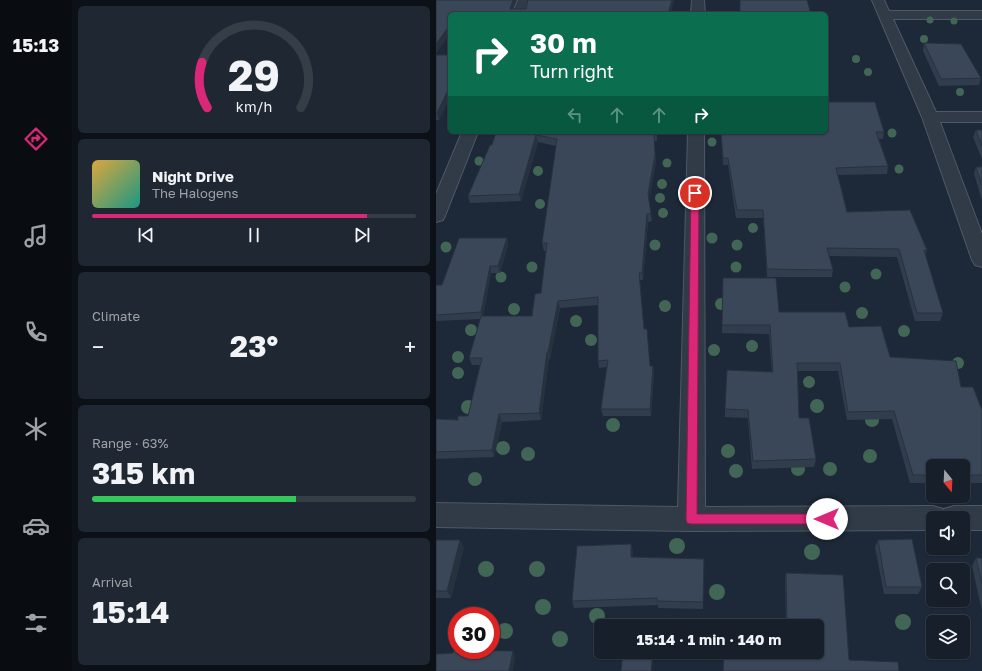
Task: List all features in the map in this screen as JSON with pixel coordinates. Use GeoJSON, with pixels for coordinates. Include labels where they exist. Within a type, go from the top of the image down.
{"type":"FeatureCollection","features":[{"type":"Feature","properties":{"kind":"street"},"geometry":{"type":"LineString","coordinates":[[519,12],[524,0]]}},
{"type":"Feature","properties":{"kind":"street"},"geometry":{"type":"LineString","coordinates":[[698,0],[698,12]]}},
{"type":"Feature","properties":{"kind":"street"},"geometry":{"type":"LineString","coordinates":[[878,0],[886,15],[930,117],[982,260]]}},
{"type":"Feature","properties":{"kind":"street"},"geometry":{"type":"LineString","coordinates":[[886,15],[982,16]]}},
{"type":"Feature","properties":{"kind":"street"},"geometry":{"type":"LineString","coordinates":[[930,117],[982,117]]}},
{"type":"Feature","properties":{"kind":"street"},"geometry":{"type":"LineString","coordinates":[[436,216],[469,134]]}},
{"type":"Feature","properties":{"kind":"street"},"geometry":{"type":"LineString","coordinates":[[691,519],[696,134]]}},
{"type":"Feature","properties":{"kind":"street"},"geometry":{"type":"LineString","coordinates":[[436,515],[691,519],[926,518]]}},
{"type":"Feature","properties":{"kind":"street"},"geometry":{"type":"LineString","coordinates":[[970,518],[982,518]]}},
{"type":"Feature","properties":{"kind":"building"},"geometry":{"type":"Polygon","coordinates":[[[436,0],[513,0],[510,9],[526,9],[528,0],[672,0],[669,12],[448,12],[448,28],[436,44],[436,0]]]}},
{"type":"Feature","properties":{"kind":"building"},"geometry":{"type":"Polygon","coordinates":[[[740,0],[807,0],[810,12],[740,12],[740,0]]]}},
{"type":"Feature","properties":{"kind":"building"},"geometry":{"type":"Polygon","coordinates":[[[924,43],[961,44],[981,78],[941,79],[924,43]]]}},
{"type":"Feature","properties":{"kind":"building"},"geometry":{"type":"Polygon","coordinates":[[[436,55],[448,55],[448,90],[436,113],[436,55]]]}},
{"type":"Feature","properties":{"kind":"building"},"geometry":{"type":"Polygon","coordinates":[[[828,92],[829,102],[875,102],[884,132],[876,132],[888,166],[836,168],[847,212],[910,210],[927,250],[924,250],[943,313],[917,313],[899,249],[827,248],[833,270],[767,269],[763,210],[737,210],[728,158],[723,158],[721,134],[828,134],[828,92]]]}},
{"type":"Feature","properties":{"kind":"building"},"geometry":{"type":"Polygon","coordinates":[[[976,130],[982,130],[982,146],[976,130]]]}},
{"type":"Feature","properties":{"kind":"building"},"geometry":{"type":"Polygon","coordinates":[[[495,134],[654,134],[655,155],[648,194],[651,214],[647,214],[642,273],[639,273],[644,329],[647,329],[650,366],[653,366],[650,409],[601,409],[608,360],[598,361],[598,297],[558,301],[547,352],[539,413],[499,414],[492,450],[436,452],[436,419],[458,420],[458,416],[468,416],[482,358],[469,358],[481,316],[532,316],[535,294],[541,293],[547,243],[542,243],[557,139],[536,135],[519,194],[468,196],[490,145],[492,145],[495,134]]]}},
{"type":"Feature","properties":{"kind":"building"},"geometry":{"type":"Polygon","coordinates":[[[976,167],[982,167],[982,185],[976,167]]]}},
{"type":"Feature","properties":{"kind":"building"},"geometry":{"type":"Polygon","coordinates":[[[459,238],[507,238],[498,266],[490,266],[481,312],[436,315],[436,285],[442,285],[459,238]]]}},
{"type":"Feature","properties":{"kind":"building"},"geometry":{"type":"Polygon","coordinates":[[[723,278],[776,278],[779,312],[845,312],[849,327],[881,326],[890,357],[956,361],[961,387],[973,387],[982,410],[982,475],[970,475],[970,459],[926,459],[926,475],[913,475],[894,411],[848,412],[840,363],[797,363],[799,418],[809,418],[816,459],[753,461],[748,410],[725,409],[727,370],[773,372],[770,325],[722,325],[723,278]]]}},
{"type":"Feature","properties":{"kind":"building"},"geometry":{"type":"Polygon","coordinates":[[[912,539],[922,587],[886,587],[878,540],[912,539]]]}},
{"type":"Feature","properties":{"kind":"building"},"geometry":{"type":"Polygon","coordinates":[[[436,540],[460,540],[447,591],[436,591],[436,540]]]}},
{"type":"Feature","properties":{"kind":"building"},"geometry":{"type":"Polygon","coordinates":[[[631,544],[631,557],[704,559],[703,602],[657,601],[657,598],[572,601],[577,546],[631,544]]]}},
{"type":"Feature","properties":{"kind":"building"},"geometry":{"type":"Polygon","coordinates":[[[976,558],[982,558],[982,584],[976,558]]]}},
{"type":"Feature","properties":{"kind":"building"},"geometry":{"type":"Polygon","coordinates":[[[786,573],[843,575],[849,660],[898,662],[899,671],[723,671],[724,659],[824,659],[824,619],[787,619],[786,573]]]}},
{"type":"Feature","properties":{"kind":"building"},"geometry":{"type":"Polygon","coordinates":[[[500,651],[513,651],[509,671],[436,671],[436,654],[448,653],[448,659],[500,659],[500,651]]]}},
{"type":"Feature","properties":{"kind":"building"},"geometry":{"type":"Polygon","coordinates":[[[622,659],[652,659],[651,671],[621,671],[622,659]]]}},
{"type":"Feature","properties":{"kind":"route"},"geometry":{"type":"LineString","coordinates":[[695,193],[691,519],[827,519]]}}]}
